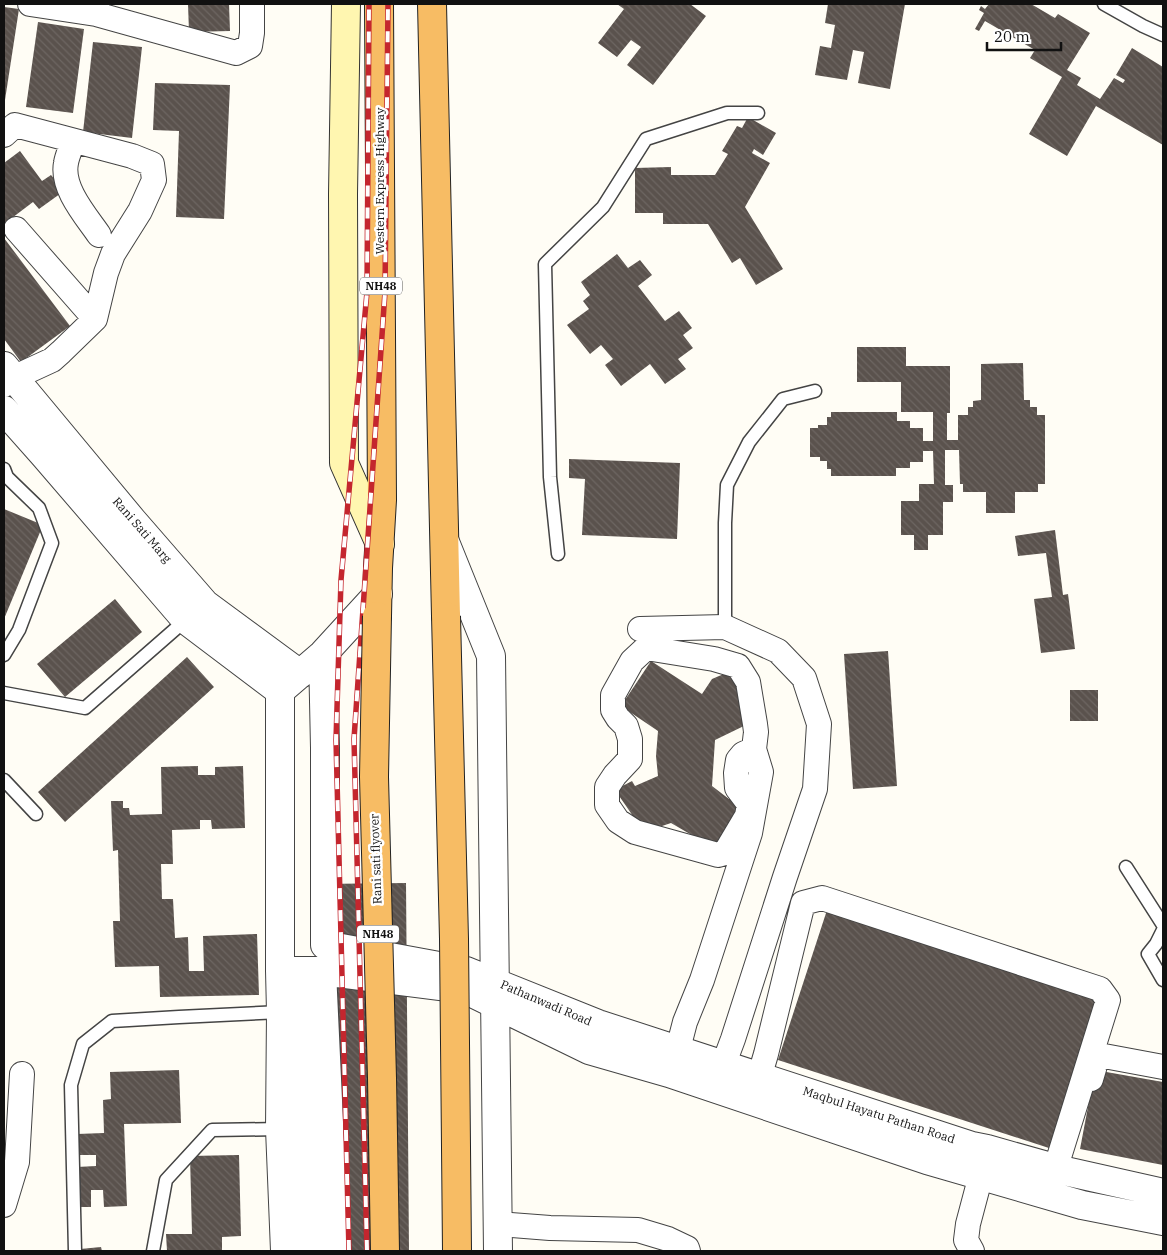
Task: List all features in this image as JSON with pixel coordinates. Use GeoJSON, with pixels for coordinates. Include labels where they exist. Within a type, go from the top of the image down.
{"type":"FeatureCollection","features":[{"type":"Feature","properties":{"kind":"highway","name":"Western Express Highway"},"geometry":{"type":"LineString","coordinates":[[378,580],[382,500],[379,4]]}},
{"type":"Feature","properties":{"kind":"highway"},"geometry":{"type":"LineString","coordinates":[[432,4],[454,939],[457,1251]]}},
{"type":"Feature","properties":{"kind":"highway","name":"Rani sati flyover"},"geometry":{"type":"LineString","coordinates":[[378,580],[374,777],[385,1251]]}},
{"type":"Feature","properties":{"kind":"main road"},"geometry":{"type":"LineString","coordinates":[[346,4],[343,194],[344,463],[378,580]]}},
{"type":"Feature","properties":{"kind":"street"},"geometry":{"type":"LineString","coordinates":[[30,4],[96,9],[236,53],[250,46],[252,4]]}},
{"type":"Feature","properties":{"kind":"street"},"geometry":{"type":"LineString","coordinates":[[7,127],[132,156],[152,164],[154,180],[140,211],[113,254],[106,273],[95,319],[52,360],[7,377]]}},
{"type":"Feature","properties":{"kind":"street"},"geometry":{"type":"LineString","coordinates":[[73,141],[65,164],[65,177],[73,197],[99,235]]}},
{"type":"Feature","properties":{"kind":"street"},"geometry":{"type":"LineString","coordinates":[[16,229],[95,319]]}},
{"type":"Feature","properties":{"kind":"street","name":"Rani Sati Marg"},"geometry":{"type":"LineString","coordinates":[[7,377],[80,476],[196,612],[280,692]]}},
{"type":"Feature","properties":{"kind":"street","name":"Rani Sati Marg"},"geometry":{"type":"LineString","coordinates":[[4,410],[80,476]]}},
{"type":"Feature","properties":{"kind":"street"},"geometry":{"type":"LineString","coordinates":[[444,538],[491,656],[498,1251]]}},
{"type":"Feature","properties":{"kind":"street"},"geometry":{"type":"LineString","coordinates":[[335,1251],[302,971],[280,692],[323,654],[378,580]]}},
{"type":"Feature","properties":{"kind":"street","name":"Rani Sati Marg"},"geometry":{"type":"LineString","coordinates":[[196,612],[300,674]]}},
{"type":"Feature","properties":{"kind":"street"},"geometry":{"type":"LineString","coordinates":[[640,630],[725,627],[778,651],[804,678],[819,724],[815,789],[719,1077]]}},
{"type":"Feature","properties":{"kind":"street"},"geometry":{"type":"LineString","coordinates":[[673,1061],[685,1022],[702,980],[750,833],[761,772],[754,750],[755,724],[748,682],[738,666],[714,659],[646,648],[632,661],[613,695],[613,710],[626,726],[630,739],[630,759],[607,787],[607,804],[618,821],[635,832],[718,856],[725,853],[747,816],[749,804],[737,788],[736,773],[738,760],[743,754],[754,750]]}},
{"type":"Feature","properties":{"kind":"street"},"geometry":{"type":"LineString","coordinates":[[323,654],[325,945],[466,970],[494,992]]}},
{"type":"Feature","properties":{"kind":"street"},"geometry":{"type":"LineString","coordinates":[[1052,1196],[1108,1000],[1100,989],[822,898],[803,903],[756,1088],[888,1146],[927,1160],[1082,1205],[1163,1221]]}},
{"type":"Feature","properties":{"kind":"street"},"geometry":{"type":"LineString","coordinates":[[302,971],[494,992]]}},
{"type":"Feature","properties":{"kind":"street"},"geometry":{"type":"LineString","coordinates":[[285,1251],[280,1129],[281,1012],[302,971]]}},
{"type":"Feature","properties":{"kind":"street"},"geometry":{"type":"LineString","coordinates":[[302,971],[309,1251]]}},
{"type":"Feature","properties":{"kind":"street","name":"Pathanwadi Road"},"geometry":{"type":"LineString","coordinates":[[494,992],[598,1024]]}},
{"type":"Feature","properties":{"kind":"street","name":"Pathanwadi Road"},"geometry":{"type":"LineString","coordinates":[[494,992],[589,1050],[673,1061]]}},
{"type":"Feature","properties":{"kind":"street","name":"Maqbul Hayatu Pathan Road"},"geometry":{"type":"LineString","coordinates":[[598,1024],[673,1061],[756,1088],[898,1122],[972,1146],[1060,1169],[1163,1190]]}},
{"type":"Feature","properties":{"kind":"street"},"geometry":{"type":"LineString","coordinates":[[1060,1169],[1073,1146],[1096,1062],[1104,1056],[1163,1067]]}},
{"type":"Feature","properties":{"kind":"street"},"geometry":{"type":"LineString","coordinates":[[4,1205],[17,1162],[22,1074]]}},
{"type":"Feature","properties":{"kind":"street"},"geometry":{"type":"LineString","coordinates":[[888,1146],[898,1122]]}},
{"type":"Feature","properties":{"kind":"street"},"geometry":{"type":"LineString","coordinates":[[972,1251],[966,1240],[980,1175]]}},
{"type":"Feature","properties":{"kind":"street"},"geometry":{"type":"LineString","coordinates":[[498,1224],[550,1228],[638,1230],[668,1239],[687,1248],[688,1251]]}},
{"type":"Feature","properties":{"kind":"lane"},"geometry":{"type":"LineString","coordinates":[[1104,4],[1163,35]]}},
{"type":"Feature","properties":{"kind":"lane"},"geometry":{"type":"LineString","coordinates":[[558,554],[550,477],[545,264],[603,207],[646,139],[727,113],[758,113]]}},
{"type":"Feature","properties":{"kind":"lane"},"geometry":{"type":"LineString","coordinates":[[725,627],[727,485],[749,442],[783,398],[815,391]]}},
{"type":"Feature","properties":{"kind":"lane"},"geometry":{"type":"LineString","coordinates":[[4,469],[7,477],[39,508],[52,543],[19,630],[4,655]]}},
{"type":"Feature","properties":{"kind":"lane"},"geometry":{"type":"LineString","coordinates":[[4,693],[85,708],[196,612]]}},
{"type":"Feature","properties":{"kind":"lane"},"geometry":{"type":"LineString","coordinates":[[4,780],[36,814]]}},
{"type":"Feature","properties":{"kind":"lane"},"geometry":{"type":"LineString","coordinates":[[1126,866],[1163,925]]}},
{"type":"Feature","properties":{"kind":"lane"},"geometry":{"type":"LineString","coordinates":[[1163,930],[1148,954],[1163,980]]}},
{"type":"Feature","properties":{"kind":"lane"},"geometry":{"type":"LineString","coordinates":[[75,1251],[71,1085],[82,1044],[112,1022],[281,1012]]}},
{"type":"Feature","properties":{"kind":"lane"},"geometry":{"type":"LineString","coordinates":[[153,1251],[166,1180],[212,1130],[280,1129]]}},
{"type":"Feature","properties":{"kind":"building"},"geometry":{"type":"Polygon","coordinates":[[[188,4],[229,4],[230,31],[189,32],[188,4]]]}},
{"type":"Feature","properties":{"kind":"building"},"geometry":{"type":"Polygon","coordinates":[[[617,4],[690,4],[706,16],[653,85],[627,65],[641,47],[631,40],[617,57],[598,43],[624,9],[617,4]]]}},
{"type":"Feature","properties":{"kind":"building"},"geometry":{"type":"Polygon","coordinates":[[[828,4],[905,4],[890,89],[858,83],[864,52],[853,50],[847,80],[815,75],[820,46],[831,48],[835,25],[825,23],[828,4]]]}},
{"type":"Feature","properties":{"kind":"building"},"geometry":{"type":"Polygon","coordinates":[[[989,4],[1031,4],[1055,18],[1058,14],[1090,33],[1067,70],[1081,78],[1077,85],[1100,99],[1114,78],[1123,83],[1125,80],[1116,75],[1132,48],[1163,67],[1163,145],[1096,106],[1067,156],[1029,134],[1062,77],[1030,58],[1035,50],[985,21],[979,31],[975,29],[984,13],[979,10],[981,6],[985,9],[989,4]]]}},
{"type":"Feature","properties":{"kind":"building"},"geometry":{"type":"Polygon","coordinates":[[[4,7],[19,9],[5,100],[4,100],[4,7]]]}},
{"type":"Feature","properties":{"kind":"building"},"geometry":{"type":"Polygon","coordinates":[[[38,22],[84,29],[73,113],[26,107],[38,22]]]}},
{"type":"Feature","properties":{"kind":"building"},"geometry":{"type":"Polygon","coordinates":[[[93,42],[142,47],[132,138],[83,132],[93,42]]]}},
{"type":"Feature","properties":{"kind":"building"},"geometry":{"type":"Polygon","coordinates":[[[155,83],[230,85],[224,219],[176,217],[179,131],[153,130],[155,83]]]}},
{"type":"Feature","properties":{"kind":"building"},"geometry":{"type":"Polygon","coordinates":[[[748,117],[776,133],[763,155],[754,149],[752,153],[770,163],[745,207],[783,269],[756,285],[740,258],[732,263],[708,224],[663,224],[663,213],[635,213],[635,168],[671,167],[671,175],[715,175],[728,154],[722,151],[737,126],[742,128],[748,117]]]}},
{"type":"Feature","properties":{"kind":"building"},"geometry":{"type":"Polygon","coordinates":[[[20,151],[42,181],[51,175],[64,191],[39,209],[33,202],[4,224],[4,163],[20,151]]]}},
{"type":"Feature","properties":{"kind":"building"},"geometry":{"type":"Polygon","coordinates":[[[4,238],[70,326],[21,362],[4,339],[4,238]]]}},
{"type":"Feature","properties":{"kind":"building"},"geometry":{"type":"Polygon","coordinates":[[[617,254],[628,268],[640,260],[652,275],[638,286],[665,321],[679,311],[692,328],[683,335],[693,348],[678,359],[686,369],[665,384],[650,364],[621,386],[605,365],[613,359],[601,345],[590,354],[567,325],[589,309],[583,301],[590,295],[581,282],[617,254]]]}},
{"type":"Feature","properties":{"kind":"building"},"geometry":{"type":"Polygon","coordinates":[[[857,347],[906,347],[906,366],[950,366],[950,413],[947,413],[947,440],[958,440],[958,415],[968,415],[968,407],[973,407],[973,401],[981,400],[981,364],[1023,363],[1024,400],[1030,400],[1030,407],[1037,407],[1037,415],[1045,415],[1045,484],[1038,484],[1038,492],[1015,492],[1015,513],[986,513],[986,492],[963,492],[963,484],[960,484],[959,450],[945,450],[945,485],[953,485],[953,502],[943,502],[943,535],[928,535],[928,550],[914,550],[914,535],[901,535],[901,501],[919,501],[919,484],[934,484],[933,451],[923,451],[923,462],[910,462],[910,468],[896,468],[896,476],[831,476],[831,469],[827,469],[827,461],[820,461],[820,457],[810,457],[810,428],[818,428],[818,425],[827,425],[827,417],[831,417],[831,412],[897,412],[897,421],[910,421],[910,428],[923,428],[923,441],[933,441],[933,412],[901,412],[901,382],[857,382],[857,347]]]}},
{"type":"Feature","properties":{"kind":"building"},"geometry":{"type":"Polygon","coordinates":[[[569,459],[680,463],[677,539],[582,535],[585,479],[569,478],[569,459]]]}},
{"type":"Feature","properties":{"kind":"building"},"geometry":{"type":"Polygon","coordinates":[[[4,509],[43,525],[4,619],[4,509]]]}},
{"type":"Feature","properties":{"kind":"building"},"geometry":{"type":"Polygon","coordinates":[[[1055,530],[1063,595],[1068,594],[1075,649],[1041,653],[1034,599],[1052,597],[1046,553],[1018,556],[1015,536],[1055,530]]]}},
{"type":"Feature","properties":{"kind":"building"},"geometry":{"type":"Polygon","coordinates":[[[115,599],[142,632],[65,697],[37,664],[115,599]]]}},
{"type":"Feature","properties":{"kind":"building"},"geometry":{"type":"Polygon","coordinates":[[[888,651],[897,786],[853,789],[844,654],[888,651]]]}},
{"type":"Feature","properties":{"kind":"building"},"geometry":{"type":"Polygon","coordinates":[[[187,657],[214,687],[65,822],[38,792],[187,657]]]}},
{"type":"Feature","properties":{"kind":"building"},"geometry":{"type":"Polygon","coordinates":[[[651,661],[702,694],[712,679],[733,670],[750,723],[715,740],[712,786],[729,799],[734,796],[747,809],[713,849],[671,823],[644,832],[615,790],[632,781],[635,786],[658,776],[656,756],[658,731],[621,706],[651,661]]]}},
{"type":"Feature","properties":{"kind":"building"},"geometry":{"type":"Polygon","coordinates":[[[1070,690],[1098,690],[1098,721],[1070,721],[1070,690]]]}},
{"type":"Feature","properties":{"kind":"building"},"geometry":{"type":"Polygon","coordinates":[[[198,766],[198,775],[215,775],[215,767],[243,766],[245,828],[212,829],[211,820],[200,820],[200,829],[172,830],[173,864],[161,864],[162,899],[173,899],[175,938],[188,937],[189,971],[204,971],[203,936],[257,934],[259,995],[160,997],[159,966],[115,967],[113,921],[120,921],[118,850],[113,851],[111,801],[123,801],[123,808],[129,808],[130,815],[162,814],[161,767],[198,766]]]}},
{"type":"Feature","properties":{"kind":"building"},"geometry":{"type":"Polygon","coordinates":[[[406,883],[409,1251],[322,1251],[319,884],[406,883]]]}},
{"type":"Feature","properties":{"kind":"building"},"geometry":{"type":"Polygon","coordinates":[[[827,910],[1101,999],[1052,1149],[778,1060],[827,910]]]}},
{"type":"Feature","properties":{"kind":"building"},"geometry":{"type":"Polygon","coordinates":[[[179,1070],[181,1123],[124,1124],[127,1206],[104,1207],[103,1190],[91,1190],[91,1207],[79,1207],[77,1167],[96,1166],[96,1155],[77,1155],[77,1134],[104,1133],[103,1100],[111,1099],[110,1072],[179,1070]]]}},
{"type":"Feature","properties":{"kind":"building"},"geometry":{"type":"Polygon","coordinates":[[[1095,1070],[1163,1082],[1163,1165],[1080,1149],[1095,1070]]]}},
{"type":"Feature","properties":{"kind":"building"},"geometry":{"type":"Polygon","coordinates":[[[239,1155],[241,1236],[222,1237],[222,1251],[167,1251],[166,1234],[192,1234],[190,1156],[239,1155]]]}},
{"type":"Feature","properties":{"kind":"building"},"geometry":{"type":"Polygon","coordinates":[[[101,1247],[102,1251],[70,1251],[70,1250],[101,1247]]]}},
{"type":"Feature","properties":{"kind":"railway"},"geometry":{"type":"LineString","coordinates":[[349,1251],[336,740],[341,580],[367,292],[369,4]]}},
{"type":"Feature","properties":{"kind":"railway"},"geometry":{"type":"LineString","coordinates":[[367,1251],[354,739],[385,292],[388,4]]}}]}
